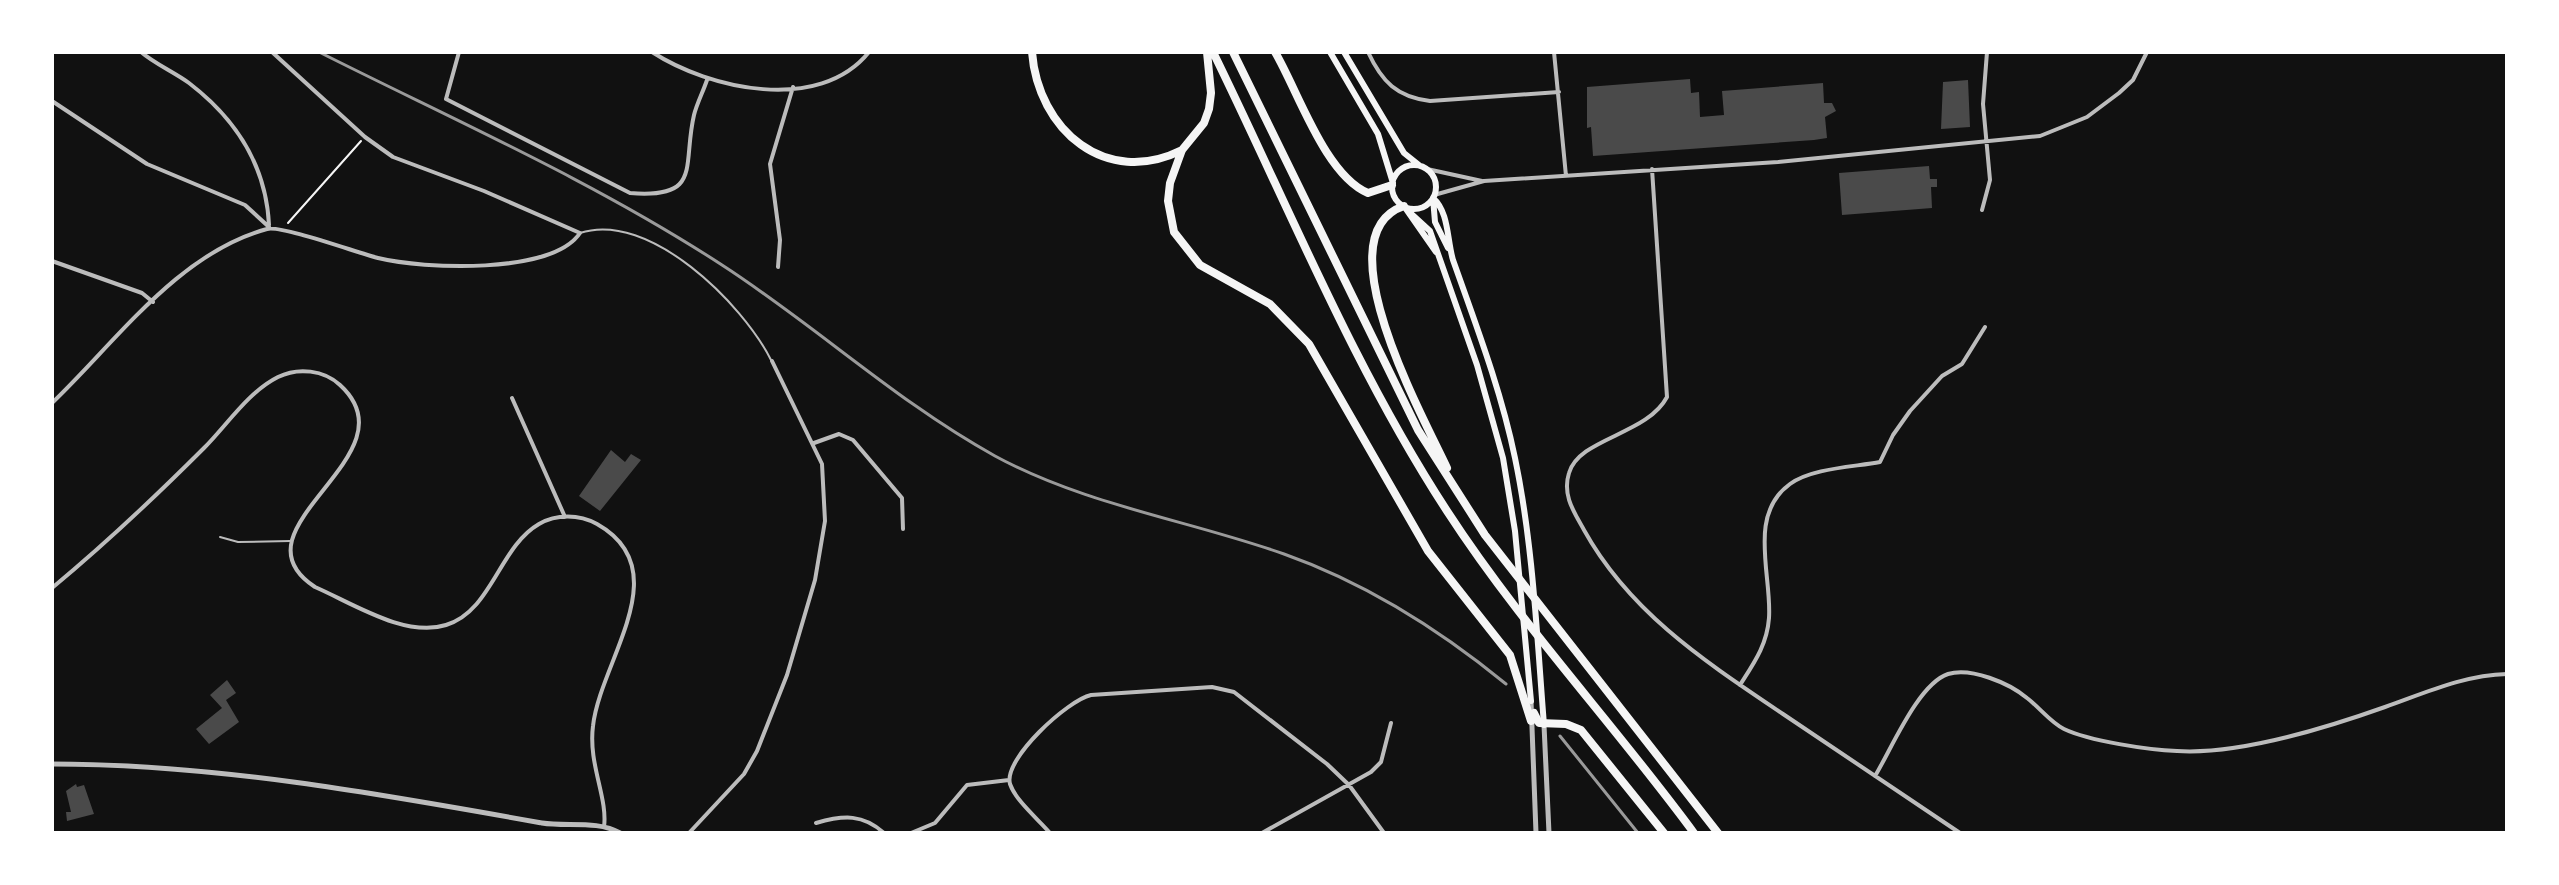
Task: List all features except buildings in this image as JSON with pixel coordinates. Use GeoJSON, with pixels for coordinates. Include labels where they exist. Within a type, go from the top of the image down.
{"type":"FeatureCollection","features":[{"type":"Feature","properties":{"kind":"highway"},"geometry":{"type":"LineString","coordinates":[[1032,52],[1035,79],[1045,106],[1063,129],[1085,147],[1111,160],[1136,164],[1155,162],[1182,150]]}},
{"type":"Feature","properties":{"kind":"highway"},"geometry":{"type":"LineString","coordinates":[[1210,52],[1209,109],[1195,137],[1182,150],[1173,170],[1168,201],[1172,224],[1181,245],[1200,265],[1270,304],[1309,344],[1428,551],[1510,655],[1531,721]]}},
{"type":"Feature","properties":{"kind":"highway"},"geometry":{"type":"LineString","coordinates":[[1210,52],[1364,364],[1446,510],[1580,692],[1694,833]]}},
{"type":"Feature","properties":{"kind":"highway"},"geometry":{"type":"LineString","coordinates":[[1233,52],[1375,346],[1418,430],[1460,498],[1589,672],[1718,833]]}},
{"type":"Feature","properties":{"kind":"highway"},"geometry":{"type":"LineString","coordinates":[[1275,52],[1326,149],[1346,178],[1368,193],[1393,184]]}},
{"type":"Feature","properties":{"kind":"highway"},"geometry":{"type":"LineString","coordinates":[[1405,207],[1388,214],[1375,231],[1372,252],[1375,286],[1394,351],[1460,498]]}},
{"type":"Feature","properties":{"kind":"highway"},"geometry":{"type":"LineString","coordinates":[[1531,701],[1536,719],[1544,725],[1566,724],[1581,730],[1664,833]]}},
{"type":"Feature","properties":{"kind":"main road"},"geometry":{"type":"LineString","coordinates":[[1330,52],[1378,134],[1394,196],[1440,258],[1496,430],[1515,531],[1531,701]]}},
{"type":"Feature","properties":{"kind":"main road"},"geometry":{"type":"LineString","coordinates":[[1344,52],[1404,153],[1427,169],[1435,180],[1438,231],[1452,254],[1509,430],[1526,535],[1544,725]]}},
{"type":"Feature","properties":{"kind":"main road"},"geometry":{"type":"LineString","coordinates":[[1393,184],[1403,168],[1419,166]]}},
{"type":"Feature","properties":{"kind":"main road"},"geometry":{"type":"LineString","coordinates":[[1405,207],[1419,208],[1434,196]]}},
{"type":"Feature","properties":{"kind":"street"},"geometry":{"type":"LineString","coordinates":[[141,52],[210,100],[237,130],[261,176],[268,200],[270,228]]}},
{"type":"Feature","properties":{"kind":"street"},"geometry":{"type":"LineString","coordinates":[[52,403],[153,302],[210,254],[270,228],[378,258],[412,265],[440,266],[554,254],[572,245],[580,233],[484,191],[393,157],[365,137],[272,52]]}},
{"type":"Feature","properties":{"kind":"street"},"geometry":{"type":"LineString","coordinates":[[459,52],[446,99],[630,193],[653,195],[672,191],[687,173],[694,115],[707,80]]}},
{"type":"Feature","properties":{"kind":"street"},"geometry":{"type":"LineString","coordinates":[[652,52],[707,80],[750,90],[793,87],[834,77],[869,52]]}},
{"type":"Feature","properties":{"kind":"street"},"geometry":{"type":"LineString","coordinates":[[1368,52],[1381,77],[1394,90],[1410,99],[1430,101],[1559,92]]}},
{"type":"Feature","properties":{"kind":"street"},"geometry":{"type":"LineString","coordinates":[[1554,52],[1566,176]]}},
{"type":"Feature","properties":{"kind":"street"},"geometry":{"type":"LineString","coordinates":[[1982,210],[1990,180],[1983,104],[1987,52]]}},
{"type":"Feature","properties":{"kind":"street"},"geometry":{"type":"LineString","coordinates":[[1434,196],[1484,181],[1987,143],[2040,136],[2087,117],[2133,80],[2147,52]]}},
{"type":"Feature","properties":{"kind":"street"},"geometry":{"type":"LineString","coordinates":[[778,267],[780,240],[770,164],[793,87]]}},
{"type":"Feature","properties":{"kind":"street"},"geometry":{"type":"LineString","coordinates":[[52,101],[147,164],[255,211],[270,228]]}},
{"type":"Feature","properties":{"kind":"street"},"geometry":{"type":"LineString","coordinates":[[1427,169],[1484,181]]}},
{"type":"Feature","properties":{"kind":"street"},"geometry":{"type":"LineString","coordinates":[[1652,169],[1667,397],[1660,410],[1648,420],[1578,459],[1568,475],[1567,495],[1608,568],[1628,593],[1700,658],[1960,833]]}},
{"type":"Feature","properties":{"kind":"street"},"geometry":{"type":"LineString","coordinates":[[52,261],[142,293],[153,302]]}},
{"type":"Feature","properties":{"kind":"street"},"geometry":{"type":"LineString","coordinates":[[1740,685],[1761,654],[1769,619],[1769,577],[1763,543],[1765,524],[1778,498],[1791,483],[1880,462],[1893,435],[1910,411],[1942,376],[1962,364],[1985,327]]}},
{"type":"Feature","properties":{"kind":"street"},"geometry":{"type":"LineString","coordinates":[[689,833],[744,774],[764,733],[801,633],[815,580],[825,521],[822,464],[772,361]]}},
{"type":"Feature","properties":{"kind":"street"},"geometry":{"type":"LineString","coordinates":[[52,588],[130,520],[265,385],[279,376],[312,371],[342,387],[352,400],[359,425],[355,444],[346,462],[297,524],[291,541],[290,550],[298,572],[315,587],[393,620],[431,627],[443,626],[466,614],[521,538],[545,520],[565,517],[591,521],[615,535],[623,544],[633,565],[632,605],[592,730],[592,763],[604,808],[604,827]]}},
{"type":"Feature","properties":{"kind":"street"},"geometry":{"type":"LineString","coordinates":[[512,398],[565,517]]}},
{"type":"Feature","properties":{"kind":"street"},"geometry":{"type":"LineString","coordinates":[[814,443],[839,434],[853,440],[902,498],[903,529]]}},
{"type":"Feature","properties":{"kind":"street"},"geometry":{"type":"LineString","coordinates":[[1874,777],[1920,698],[1938,679],[1950,673],[1971,673],[1997,681],[2023,695],[2064,729],[2131,746],[2180,752],[2243,745],[2351,719],[2481,674],[2507,674]]}},
{"type":"Feature","properties":{"kind":"street"},"geometry":{"type":"LineString","coordinates":[[1050,833],[1011,788],[1009,770],[1016,756],[1083,697],[1212,687],[1234,692],[1349,785],[1384,833]]}},
{"type":"Feature","properties":{"kind":"street"},"geometry":{"type":"LineString","coordinates":[[1531,701],[1536,833]]}},
{"type":"Feature","properties":{"kind":"street"},"geometry":{"type":"LineString","coordinates":[[1262,833],[1371,772],[1381,762],[1391,723]]}},
{"type":"Feature","properties":{"kind":"street"},"geometry":{"type":"LineString","coordinates":[[1544,725],[1549,833]]}},
{"type":"Feature","properties":{"kind":"street"},"geometry":{"type":"LineString","coordinates":[[52,764],[165,768],[332,789],[558,825],[604,827],[620,833]]}},
{"type":"Feature","properties":{"kind":"street"},"geometry":{"type":"LineString","coordinates":[[911,833],[935,823],[967,785],[1009,780]]}},
{"type":"Feature","properties":{"kind":"street"},"geometry":{"type":"LineString","coordinates":[[816,823],[833,818],[869,820],[884,833]]}},
{"type":"Feature","properties":{"kind":"lane"},"geometry":{"type":"LineString","coordinates":[[580,233],[596,227],[613,229],[648,242],[678,259],[727,296],[772,361]]}},
{"type":"Feature","properties":{"kind":"lane"},"geometry":{"type":"LineString","coordinates":[[220,537],[238,542],[291,541]]}},
{"type":"Feature","properties":{"kind":"path"},"geometry":{"type":"LineString","coordinates":[[285,231],[288,223],[361,141]]}},
{"type":"Feature","properties":{"kind":"railway"},"geometry":{"type":"LineString","coordinates":[[319,52],[524,153],[674,235],[756,288],[924,412],[995,456],[1029,473],[1101,500],[1248,542],[1344,579],[1428,627],[1506,684]]}},
{"type":"Feature","properties":{"kind":"railway"},"geometry":{"type":"LineString","coordinates":[[1560,736],[1638,833]]}}]}
